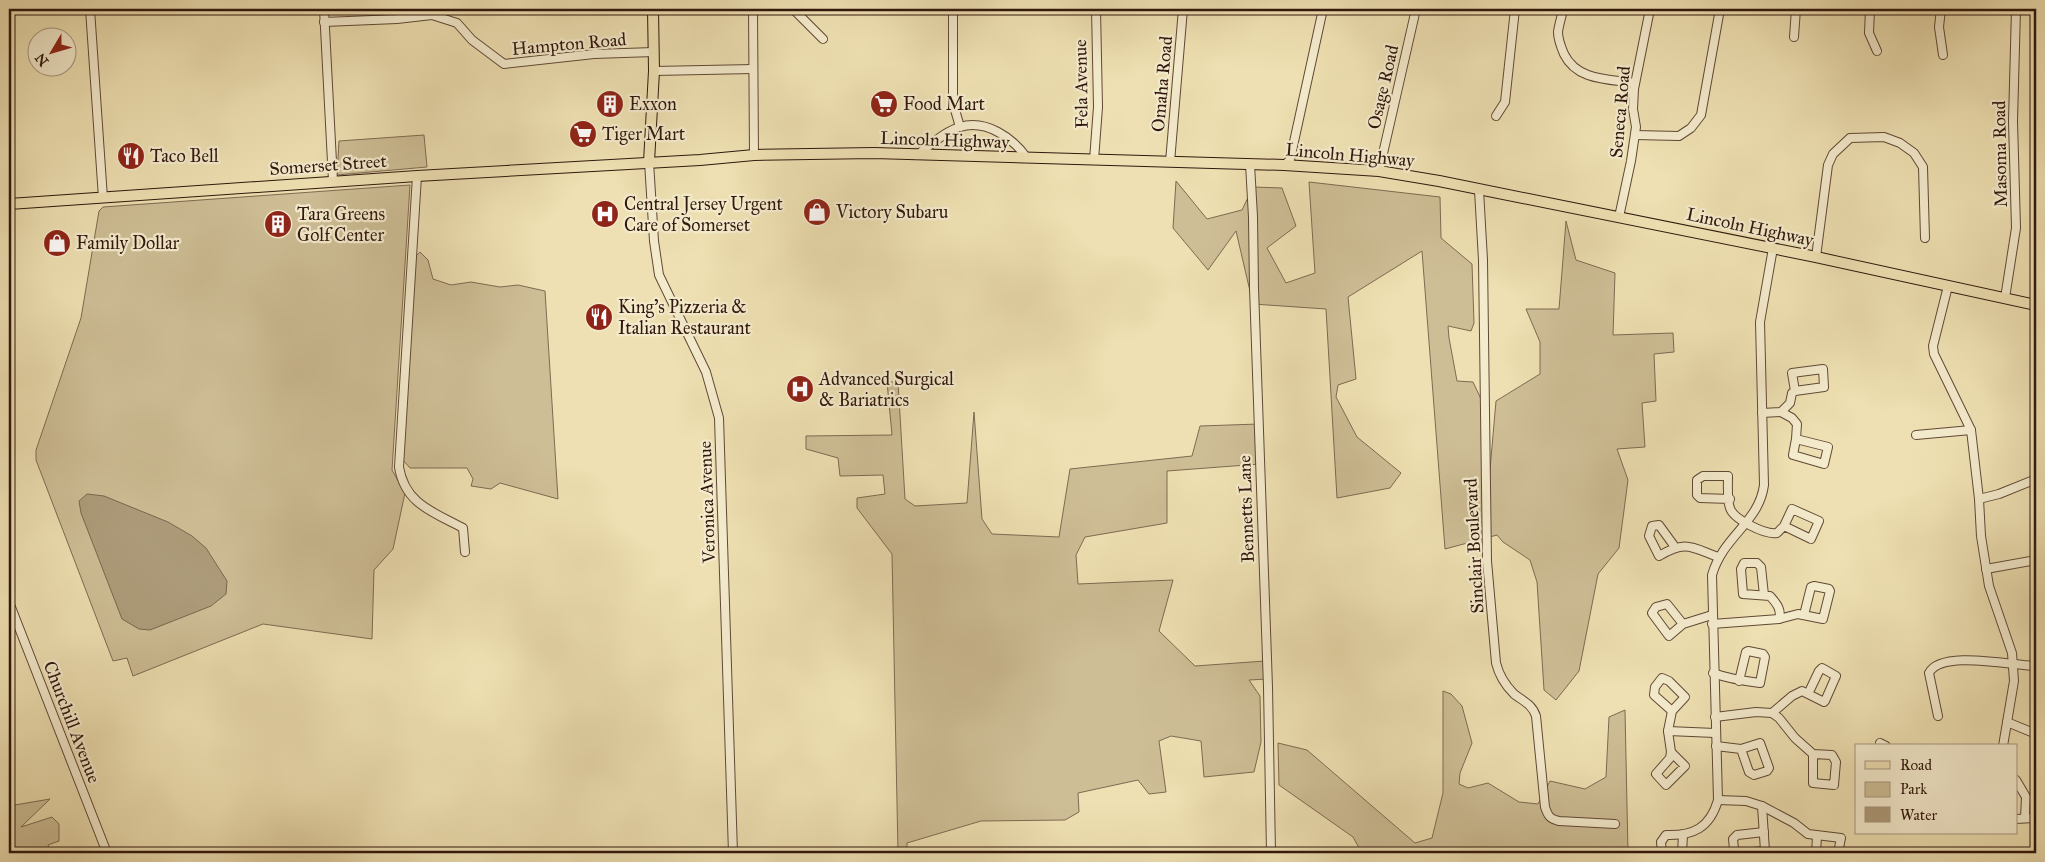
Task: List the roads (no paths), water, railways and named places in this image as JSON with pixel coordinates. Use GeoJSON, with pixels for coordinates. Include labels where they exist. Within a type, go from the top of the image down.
{"type":"FeatureCollection","features":[{"type":"Feature","properties":{"kind":"main road"},"geometry":{"type":"LineString","coordinates":[[649,162],[654,70],[654,9]]}},
{"type":"Feature","properties":{"kind":"main road","name":"Lincoln Highway"},"geometry":{"type":"LineString","coordinates":[[649,162],[754,155],[874,153],[1284,165],[1379,171],[1439,180],[1479,190],[1773,248],[2036,305]]}},
{"type":"Feature","properties":{"kind":"main road","name":"Somerset Street"},"geometry":{"type":"LineString","coordinates":[[9,204],[333,181],[649,162]]}},
{"type":"Feature","properties":{"kind":"street"},"geometry":{"type":"LineString","coordinates":[[90,9],[103,198]]}},
{"type":"Feature","properties":{"kind":"street"},"geometry":{"type":"LineString","coordinates":[[324,9],[333,181]]}},
{"type":"Feature","properties":{"kind":"street"},"geometry":{"type":"LineString","coordinates":[[753,9],[754,155]]}},
{"type":"Feature","properties":{"kind":"street"},"geometry":{"type":"LineString","coordinates":[[793,9],[823,39]]}},
{"type":"Feature","properties":{"kind":"street"},"geometry":{"type":"LineString","coordinates":[[953,9],[953,103],[960,127]]}},
{"type":"Feature","properties":{"kind":"street","name":"Fela Avenue"},"geometry":{"type":"LineString","coordinates":[[1094,160],[1098,114],[1096,9]]}},
{"type":"Feature","properties":{"kind":"street","name":"Omaha Road"},"geometry":{"type":"LineString","coordinates":[[1170,162],[1184,9]]}},
{"type":"Feature","properties":{"kind":"street"},"geometry":{"type":"LineString","coordinates":[[1284,165],[1290,160],[1323,9]]}},
{"type":"Feature","properties":{"kind":"street","name":"Osage Road"},"geometry":{"type":"LineString","coordinates":[[1379,171],[1416,9]]}},
{"type":"Feature","properties":{"kind":"street"},"geometry":{"type":"LineString","coordinates":[[1496,116],[1505,102],[1515,9]]}},
{"type":"Feature","properties":{"kind":"street"},"geometry":{"type":"LineString","coordinates":[[1563,9],[1558,33],[1560,46],[1567,61],[1580,73],[1635,83]]}},
{"type":"Feature","properties":{"kind":"street","name":"Seneca Road"},"geometry":{"type":"LineString","coordinates":[[1619,217],[1636,127],[1633,109],[1635,83],[1650,9]]}},
{"type":"Feature","properties":{"kind":"street"},"geometry":{"type":"LineString","coordinates":[[1635,135],[1679,136],[1685,133],[1701,114],[1720,9]]}},
{"type":"Feature","properties":{"kind":"street"},"geometry":{"type":"LineString","coordinates":[[1794,37],[1796,9]]}},
{"type":"Feature","properties":{"kind":"street"},"geometry":{"type":"LineString","coordinates":[[1870,9],[1870,33],[1876,51]]}},
{"type":"Feature","properties":{"kind":"street"},"geometry":{"type":"LineString","coordinates":[[1941,9],[1939,27],[1943,55]]}},
{"type":"Feature","properties":{"kind":"street","name":"Masoma Road"},"geometry":{"type":"LineString","coordinates":[[2005,298],[2016,228],[2013,121],[2016,9]]}},
{"type":"Feature","properties":{"kind":"street","name":"Hampton Road"},"geometry":{"type":"LineString","coordinates":[[324,22],[432,16],[457,23],[472,40],[504,64],[594,54],[654,52]]}},
{"type":"Feature","properties":{"kind":"street"},"geometry":{"type":"LineString","coordinates":[[654,70],[753,70]]}},
{"type":"Feature","properties":{"kind":"street"},"geometry":{"type":"LineString","coordinates":[[918,155],[960,127],[980,125],[996,130],[1019,147],[1027,158]]}},
{"type":"Feature","properties":{"kind":"street"},"geometry":{"type":"LineString","coordinates":[[1816,257],[1828,165],[1833,154],[1850,138],[1884,137],[1900,143],[1914,153],[1923,167],[1925,238]]}},
{"type":"Feature","properties":{"kind":"street","name":"Veronica Avenue"},"geometry":{"type":"LineString","coordinates":[[649,162],[658,275],[706,372],[719,418],[733,853]]}},
{"type":"Feature","properties":{"kind":"street","name":"Bennetts Lane"},"geometry":{"type":"LineString","coordinates":[[1250,164],[1268,687],[1271,853]]}},
{"type":"Feature","properties":{"kind":"street"},"geometry":{"type":"LineString","coordinates":[[417,176],[399,467],[401,477],[415,502],[463,528],[465,552]]}},
{"type":"Feature","properties":{"kind":"street","name":"Sinclair Boulevard"},"geometry":{"type":"LineString","coordinates":[[1479,190],[1483,260],[1487,561],[1496,663],[1500,675],[1513,693],[1531,706],[1536,716],[1545,807],[1548,816],[1552,820],[1560,821],[1616,824]]}},
{"type":"Feature","properties":{"kind":"street"},"geometry":{"type":"LineString","coordinates":[[1662,853],[1661,842],[1666,835],[1683,835],[1695,831],[1704,824],[1718,800],[1713,673],[1712,575],[1718,557],[1729,540],[1760,504],[1763,494],[1760,322],[1773,248]]}},
{"type":"Feature","properties":{"kind":"street"},"geometry":{"type":"LineString","coordinates":[[1948,286],[1933,346],[1934,354],[1971,430],[1980,499],[1981,536],[1989,586],[2007,636],[2014,663],[2014,681],[2003,744]]}},
{"type":"Feature","properties":{"kind":"street"},"geometry":{"type":"LineString","coordinates":[[1781,412],[1790,402],[1795,391],[1792,373],[1823,369],[1824,387],[1795,391]]}},
{"type":"Feature","properties":{"kind":"street"},"geometry":{"type":"LineString","coordinates":[[1762,413],[1781,412],[1792,418],[1797,424],[1793,455],[1824,464],[1828,447],[1796,439]]}},
{"type":"Feature","properties":{"kind":"street"},"geometry":{"type":"LineString","coordinates":[[1916,435],[1971,430]]}},
{"type":"Feature","properties":{"kind":"street"},"geometry":{"type":"LineString","coordinates":[[1730,499],[1700,498],[1697,495],[1697,480],[1703,476],[1728,476],[1730,499],[1730,508],[1736,516],[1745,523],[1773,534],[1784,526],[1792,509],[1819,521],[1811,539],[1784,526]]}},
{"type":"Feature","properties":{"kind":"street"},"geometry":{"type":"LineString","coordinates":[[1980,499],[1999,494],[2036,479]]}},
{"type":"Feature","properties":{"kind":"street"},"geometry":{"type":"LineString","coordinates":[[1674,547],[1686,546],[1718,557]]}},
{"type":"Feature","properties":{"kind":"street"},"geometry":{"type":"LineString","coordinates":[[1986,569],[2036,560]]}},
{"type":"Feature","properties":{"kind":"street"},"geometry":{"type":"LineString","coordinates":[[1764,595],[1761,567],[1757,563],[1744,563],[1741,569],[1743,594],[1770,596],[1778,606],[1780,619]]}},
{"type":"Feature","properties":{"kind":"street"},"geometry":{"type":"LineString","coordinates":[[1712,624],[1780,619],[1798,614],[1823,619],[1829,589],[1811,587],[1804,615]]}},
{"type":"Feature","properties":{"kind":"street","name":"Churchill Avenue"},"geometry":{"type":"LineString","coordinates":[[9,602],[107,853]]}},
{"type":"Feature","properties":{"kind":"street"},"geometry":{"type":"LineString","coordinates":[[1683,624],[1712,615]]}},
{"type":"Feature","properties":{"kind":"street"},"geometry":{"type":"LineString","coordinates":[[1713,673],[1739,681],[1760,683],[1765,657],[1763,654],[1746,652],[1739,681]]}},
{"type":"Feature","properties":{"kind":"street"},"geometry":{"type":"LineString","coordinates":[[1938,716],[1929,673],[1935,664],[1974,660],[2036,666]]}},
{"type":"Feature","properties":{"kind":"street"},"geometry":{"type":"LineString","coordinates":[[1772,713],[1792,696],[1802,692],[1808,694]]}},
{"type":"Feature","properties":{"kind":"street"},"geometry":{"type":"LineString","coordinates":[[1671,752],[1668,731],[1672,711]]}},
{"type":"Feature","properties":{"kind":"street"},"geometry":{"type":"LineString","coordinates":[[1715,717],[1756,712],[1772,713],[1813,754],[1832,755],[1836,762],[1834,785],[1813,783],[1813,754]]}},
{"type":"Feature","properties":{"kind":"street"},"geometry":{"type":"LineString","coordinates":[[2007,722],[2036,734]]}},
{"type":"Feature","properties":{"kind":"street"},"geometry":{"type":"LineString","coordinates":[[1668,731],[1715,732]]}},
{"type":"Feature","properties":{"kind":"street"},"geometry":{"type":"LineString","coordinates":[[1716,746],[1741,749],[1760,743],[1769,768],[1767,771],[1754,775],[1749,772],[1741,749]]}},
{"type":"Feature","properties":{"kind":"street"},"geometry":{"type":"LineString","coordinates":[[2018,783],[2026,797],[2020,819],[2036,818]]}},
{"type":"Feature","properties":{"kind":"street"},"geometry":{"type":"LineString","coordinates":[[1718,800],[1746,801],[1762,806],[1794,823],[1808,834],[1841,838],[1838,853]]}},
{"type":"Feature","properties":{"kind":"street"},"geometry":{"type":"LineString","coordinates":[[1762,806],[1764,832],[1765,851],[1740,853],[1734,849],[1733,839],[1737,835],[1764,832]]}},
{"type":"Feature","properties":{"kind":"street"},"geometry":{"type":"LineString","coordinates":[[1682,853],[1683,835]]}},
{"type":"Feature","properties":{"kind":"street"},"geometry":{"type":"LineString","coordinates":[[1816,853],[1817,836]]}},
{"type":"Feature","properties":{"kind":"water"},"geometry":{"type":"Polygon","coordinates":[[[87,494],[104,496],[168,522],[192,536],[206,548],[227,581],[226,594],[211,606],[150,630],[139,629],[122,619],[81,513],[79,501],[87,494]]]}},
{"type":"Feature","properties":{"kind":"place","name":"Exxon"},"geometry":{"type":"Point","coordinates":[610,104]}},
{"type":"Feature","properties":{"kind":"place","name":"Food Mart"},"geometry":{"type":"Point","coordinates":[884,104]}},
{"type":"Feature","properties":{"kind":"place","name":"Tiger Mart"},"geometry":{"type":"Point","coordinates":[583,134]}},
{"type":"Feature","properties":{"kind":"place","name":"Taco Bell"},"geometry":{"type":"Point","coordinates":[131,156]}},
{"type":"Feature","properties":{"kind":"place","name":"Victory Subaru"},"geometry":{"type":"Point","coordinates":[817,212]}},
{"type":"Feature","properties":{"kind":"place","name":"Central Jersey Urgent Care of Somerset"},"geometry":{"type":"Point","coordinates":[605,214]}},
{"type":"Feature","properties":{"kind":"place","name":"Tara Greens Golf Center"},"geometry":{"type":"Point","coordinates":[278,224]}},
{"type":"Feature","properties":{"kind":"place","name":"Family Dollar"},"geometry":{"type":"Point","coordinates":[57,243]}},
{"type":"Feature","properties":{"kind":"place","name":"King's Pizzeria & Italian Restaurant"},"geometry":{"type":"Point","coordinates":[599,317]}},
{"type":"Feature","properties":{"kind":"place","name":"Advanced Surgical & Bariatrics"},"geometry":{"type":"Point","coordinates":[800,389]}}]}
